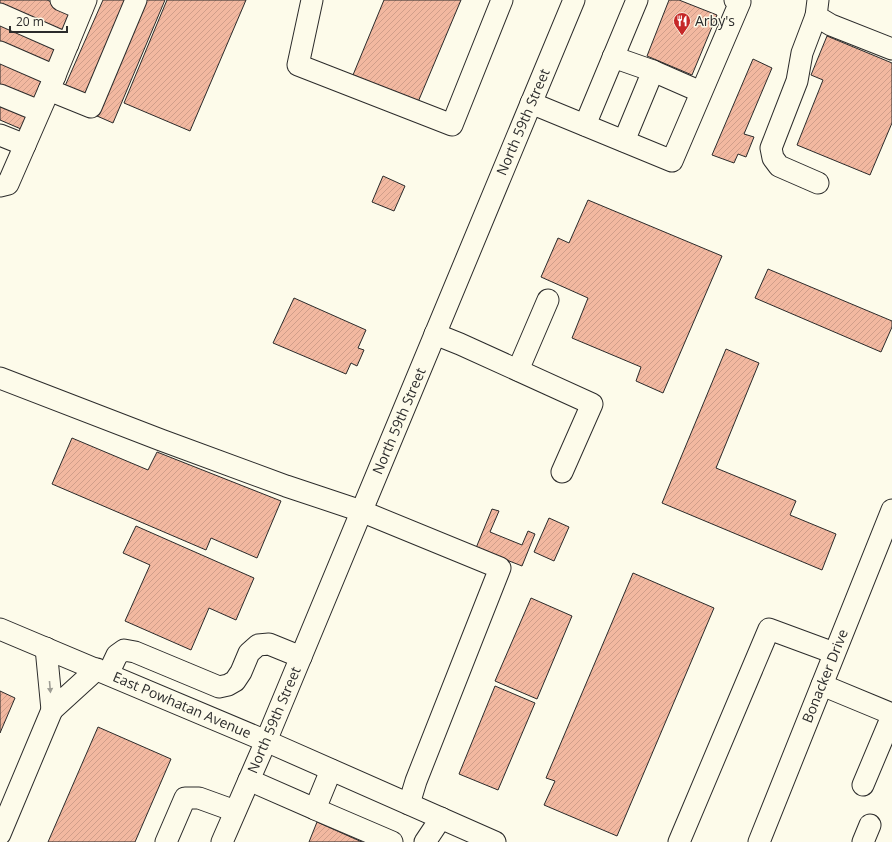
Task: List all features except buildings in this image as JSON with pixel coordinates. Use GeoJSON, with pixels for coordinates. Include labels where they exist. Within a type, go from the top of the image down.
{"type":"FeatureCollection","features":[{"type":"Feature","properties":{"kind":"street"},"geometry":{"type":"LineString","coordinates":[[0,186],[8,184],[84,5],[61,0]]}},
{"type":"Feature","properties":{"kind":"street"},"geometry":{"type":"LineString","coordinates":[[0,52],[91,107],[136,0]]}},
{"type":"Feature","properties":{"kind":"street"},"geometry":{"type":"LineString","coordinates":[[312,0],[298,65],[452,125],[502,0]]}},
{"type":"Feature","properties":{"kind":"street","name":"North 59th Street"},"geometry":{"type":"LineString","coordinates":[[222,842],[301,657],[574,0]]}},
{"type":"Feature","properties":{"kind":"street"},"geometry":{"type":"LineString","coordinates":[[585,125],[636,0]]}},
{"type":"Feature","properties":{"kind":"street"},"geometry":{"type":"LineString","coordinates":[[531,103],[672,161],[739,1]]}},
{"type":"Feature","properties":{"kind":"street"},"geometry":{"type":"LineString","coordinates":[[817,8],[830,25],[892,49]]}},
{"type":"Feature","properties":{"kind":"street"},"geometry":{"type":"LineString","coordinates":[[817,8],[802,53],[797,81],[771,148],[773,158],[779,166],[818,183]]}},
{"type":"Feature","properties":{"kind":"street"},"geometry":{"type":"LineString","coordinates":[[0,14],[68,44]]}},
{"type":"Feature","properties":{"kind":"street"},"geometry":{"type":"LineString","coordinates":[[613,57],[653,71],[701,92]]}},
{"type":"Feature","properties":{"kind":"street"},"geometry":{"type":"LineString","coordinates":[[624,141],[653,71]]}},
{"type":"Feature","properties":{"kind":"street"},"geometry":{"type":"LineString","coordinates":[[0,94],[39,111]]}},
{"type":"Feature","properties":{"kind":"street"},"geometry":{"type":"LineString","coordinates":[[0,135],[25,145]]}},
{"type":"Feature","properties":{"kind":"street"},"geometry":{"type":"LineString","coordinates":[[518,370],[548,300]]}},
{"type":"Feature","properties":{"kind":"street"},"geometry":{"type":"LineString","coordinates":[[435,334],[592,404],[562,472]]}},
{"type":"Feature","properties":{"kind":"street"},"geometry":{"type":"LineString","coordinates":[[0,378],[286,486],[362,511],[500,568],[416,781],[409,804]]}},
{"type":"Feature","properties":{"kind":"street","name":"Bonacker Drive"},"geometry":{"type":"LineString","coordinates":[[759,842],[892,510]]}},
{"type":"Feature","properties":{"kind":"street","name":"East Powhatan Avenue"},"geometry":{"type":"LineString","coordinates":[[0,628],[266,740],[495,842]]}},
{"type":"Feature","properties":{"kind":"street"},"geometry":{"type":"LineString","coordinates":[[679,842],[769,629],[834,653]]}},
{"type":"Feature","properties":{"kind":"street"},"geometry":{"type":"LineString","coordinates":[[52,710],[102,672],[117,655],[124,650],[135,652],[219,687],[228,685],[235,681],[241,672],[249,653],[258,645],[269,644],[301,657]]}},
{"type":"Feature","properties":{"kind":"street"},"geometry":{"type":"LineString","coordinates":[[0,834],[52,710],[46,648]]}},
{"type":"Feature","properties":{"kind":"street"},"geometry":{"type":"LineString","coordinates":[[822,685],[892,715],[863,785]]}},
{"type":"Feature","properties":{"kind":"street"},"geometry":{"type":"LineString","coordinates":[[315,809],[331,770]]}},
{"type":"Feature","properties":{"kind":"street"},"geometry":{"type":"LineString","coordinates":[[249,780],[392,842]]}},
{"type":"Feature","properties":{"kind":"street"},"geometry":{"type":"LineString","coordinates":[[166,842],[184,798],[199,798],[235,811]]}},
{"type":"Feature","properties":{"kind":"street"},"geometry":{"type":"LineString","coordinates":[[425,842],[441,818]]}},
{"type":"Feature","properties":{"kind":"place","name":"Arby's"},"geometry":{"type":"Point","coordinates":[682,36]}}]}
